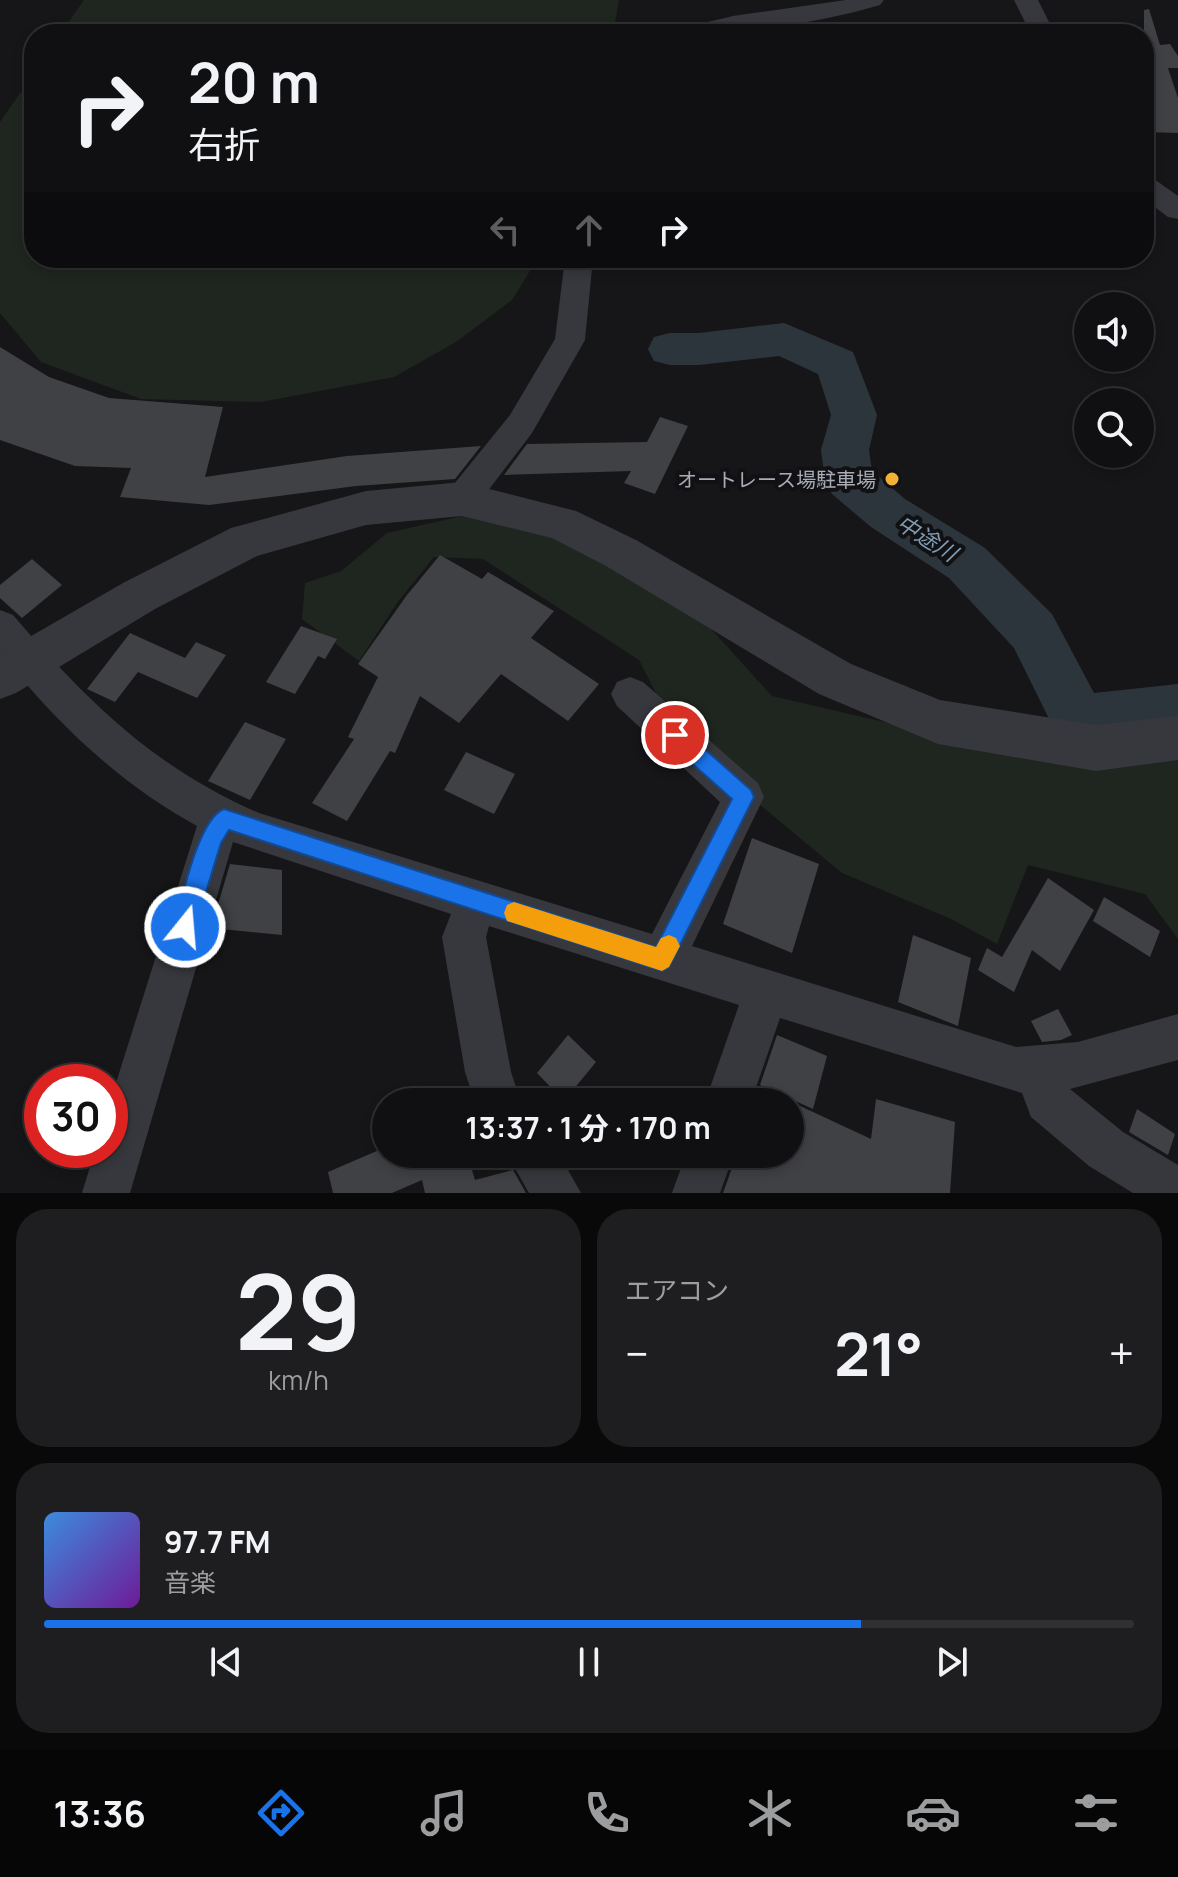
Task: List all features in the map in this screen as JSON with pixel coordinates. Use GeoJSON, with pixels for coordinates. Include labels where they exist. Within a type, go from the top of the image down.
{"type":"FeatureCollection","features":[{"type":"Feature","properties":{"kind":"street"},"geometry":{"type":"LineString","coordinates":[[763,24],[848,8],[872,0]]}},
{"type":"Feature","properties":{"kind":"street"},"geometry":{"type":"LineString","coordinates":[[1026,0],[1038,24]]}},
{"type":"Feature","properties":{"kind":"street"},"geometry":{"type":"LineString","coordinates":[[1154,192],[1178,210]]}},
{"type":"Feature","properties":{"kind":"street"},"geometry":{"type":"LineString","coordinates":[[469,491],[509,440],[570,340],[578,268]]}},
{"type":"Feature","properties":{"kind":"street"},"geometry":{"type":"LineString","coordinates":[[15,670],[139,596],[246,541],[366,508],[469,491],[561,523],[621,553],[835,679],[938,722],[1096,748],[1178,738]]}},
{"type":"Feature","properties":{"kind":"street"},"geometry":{"type":"LineString","coordinates":[[0,626],[15,670],[164,787],[224,819],[991,1064],[1041,1072],[1178,1037]]}},
{"type":"Feature","properties":{"kind":"street"},"geometry":{"type":"LineString","coordinates":[[630,694],[744,797],[662,960]]}},
{"type":"Feature","properties":{"kind":"street"},"geometry":{"type":"LineString","coordinates":[[106,1193],[212,838],[224,819]]}},
{"type":"Feature","properties":{"kind":"street"},"geometry":{"type":"LineString","coordinates":[[477,901],[464,937],[493,1088]]}},
{"type":"Feature","properties":{"kind":"street"},"geometry":{"type":"LineString","coordinates":[[733,1088],[766,993]]}},
{"type":"Feature","properties":{"kind":"street"},"geometry":{"type":"LineString","coordinates":[[1041,1072],[1047,1101],[1129,1166],[1178,1193]]}},
{"type":"Feature","properties":{"kind":"street"},"geometry":{"type":"LineString","coordinates":[[540,1168],[557,1193]]}},
{"type":"Feature","properties":{"kind":"street"},"geometry":{"type":"LineString","coordinates":[[696,1193],[705,1168]]}},
{"type":"Feature","properties":{"kind":"lane"},"geometry":{"type":"LineString","coordinates":[[786,18],[796,24]]}},
{"type":"Feature","properties":{"kind":"shaded area"},"geometry":{"type":"Polygon","coordinates":[[[84,0],[619,0],[615,24],[67,24],[84,0]]]}},
{"type":"Feature","properties":{"kind":"shaded area"},"geometry":{"type":"Polygon","coordinates":[[[24,87],[24,268],[532,268],[512,300],[456,342],[394,377],[261,402],[141,399],[41,362],[0,313],[0,122],[24,87]]]}},
{"type":"Feature","properties":{"kind":"shaded area"},"geometry":{"type":"Polygon","coordinates":[[[471,514],[560,533],[693,609],[772,696],[1014,752],[1178,758],[1178,939],[1145,894],[1028,865],[997,944],[951,919],[842,873],[741,789],[659,699],[639,660],[483,559],[434,557],[397,603],[359,661],[302,619],[305,583],[341,571],[387,533],[471,514]]]}},
{"type":"Feature","properties":{"kind":"building"},"geometry":{"type":"Polygon","coordinates":[[[1149,9],[1154,24],[1144,24],[1144,10],[1149,9]]]}},
{"type":"Feature","properties":{"kind":"building"},"geometry":{"type":"Polygon","coordinates":[[[1154,25],[1160,45],[1170,44],[1178,56],[1178,68],[1168,68],[1178,98],[1178,133],[1154,132],[1154,25]]]}},
{"type":"Feature","properties":{"kind":"building"},"geometry":{"type":"Polygon","coordinates":[[[0,347],[49,377],[109,398],[223,407],[205,477],[347,456],[481,446],[455,479],[356,486],[209,505],[120,497],[131,468],[75,466],[0,440],[0,347]]]}},
{"type":"Feature","properties":{"kind":"building"},"geometry":{"type":"Polygon","coordinates":[[[660,417],[688,426],[655,494],[624,483],[631,471],[504,475],[527,444],[647,442],[660,417]]]}},
{"type":"Feature","properties":{"kind":"building"},"geometry":{"type":"Polygon","coordinates":[[[440,555],[482,579],[488,572],[554,611],[531,638],[599,684],[568,721],[501,674],[459,723],[420,696],[395,753],[390,751],[347,821],[312,803],[354,739],[348,737],[378,677],[358,664],[440,555]]]}},
{"type":"Feature","properties":{"kind":"building"},"geometry":{"type":"Polygon","coordinates":[[[32,559],[62,585],[22,618],[0,598],[0,585],[32,559]]]}},
{"type":"Feature","properties":{"kind":"building"},"geometry":{"type":"Polygon","coordinates":[[[301,626],[337,639],[325,659],[318,656],[295,694],[266,682],[301,626]]]}},
{"type":"Feature","properties":{"kind":"building"},"geometry":{"type":"Polygon","coordinates":[[[130,633],[185,658],[196,642],[226,655],[197,698],[138,672],[115,702],[87,689],[130,633]]]}},
{"type":"Feature","properties":{"kind":"building"},"geometry":{"type":"Polygon","coordinates":[[[245,722],[286,739],[250,800],[208,781],[245,722]]]}},
{"type":"Feature","properties":{"kind":"building"},"geometry":{"type":"Polygon","coordinates":[[[466,752],[515,774],[494,814],[444,790],[466,752]]]}},
{"type":"Feature","properties":{"kind":"building"},"geometry":{"type":"Polygon","coordinates":[[[752,838],[819,864],[792,953],[723,924],[752,838]]]}},
{"type":"Feature","properties":{"kind":"building"},"geometry":{"type":"Polygon","coordinates":[[[230,864],[282,870],[282,935],[211,928],[230,864]]]}},
{"type":"Feature","properties":{"kind":"building"},"geometry":{"type":"Polygon","coordinates":[[[1048,878],[1094,910],[1060,971],[1032,950],[1014,992],[978,970],[987,948],[1002,957],[1048,878]]]}},
{"type":"Feature","properties":{"kind":"building"},"geometry":{"type":"Polygon","coordinates":[[[1104,897],[1160,931],[1150,957],[1093,921],[1104,897]]]}},
{"type":"Feature","properties":{"kind":"building"},"geometry":{"type":"Polygon","coordinates":[[[913,935],[971,958],[958,1026],[898,1002],[913,935]]]}},
{"type":"Feature","properties":{"kind":"building"},"geometry":{"type":"Polygon","coordinates":[[[1058,1009],[1072,1035],[1042,1042],[1031,1021],[1058,1009]]]}},
{"type":"Feature","properties":{"kind":"building"},"geometry":{"type":"Polygon","coordinates":[[[568,1035],[596,1062],[575,1088],[551,1088],[537,1073],[568,1035]]]}},
{"type":"Feature","properties":{"kind":"building"},"geometry":{"type":"Polygon","coordinates":[[[777,1035],[827,1056],[813,1109],[804,1105],[804,1088],[767,1088],[760,1085],[777,1035]]]}},
{"type":"Feature","properties":{"kind":"building"},"geometry":{"type":"Polygon","coordinates":[[[876,1099],[955,1122],[950,1193],[723,1193],[732,1168],[804,1168],[804,1108],[871,1139],[876,1099]]]}},
{"type":"Feature","properties":{"kind":"building"},"geometry":{"type":"Polygon","coordinates":[[[1137,1109],[1175,1134],[1168,1155],[1129,1132],[1137,1109]]]}},
{"type":"Feature","properties":{"kind":"building"},"geometry":{"type":"Polygon","coordinates":[[[372,1153],[372,1168],[471,1168],[475,1180],[513,1170],[526,1193],[425,1193],[422,1180],[392,1193],[333,1193],[328,1172],[372,1153]]]}},
{"type":"Feature","properties":{"kind":"waterway","name":"中途川"},"geometry":{"type":"LineString","coordinates":[[670,349],[699,349],[784,339],[837,364],[854,415],[845,450],[849,480],[888,513],[967,563],[1033,631],[1079,721],[1178,710]]}},
{"type":"Feature","properties":{"kind":"slow traffic"},"geometry":{"type":"LineString","coordinates":[[514,913],[662,960],[669,946]]}},
{"type":"Feature","properties":{"kind":"place","name":"オートレース場駐車場"},"geometry":{"type":"Point","coordinates":[892,479]}},
{"type":"Feature","properties":{"kind":"route"},"geometry":{"type":"LineString","coordinates":[[185,927],[212,838],[224,819],[662,960],[744,797],[675,735]]}}]}
